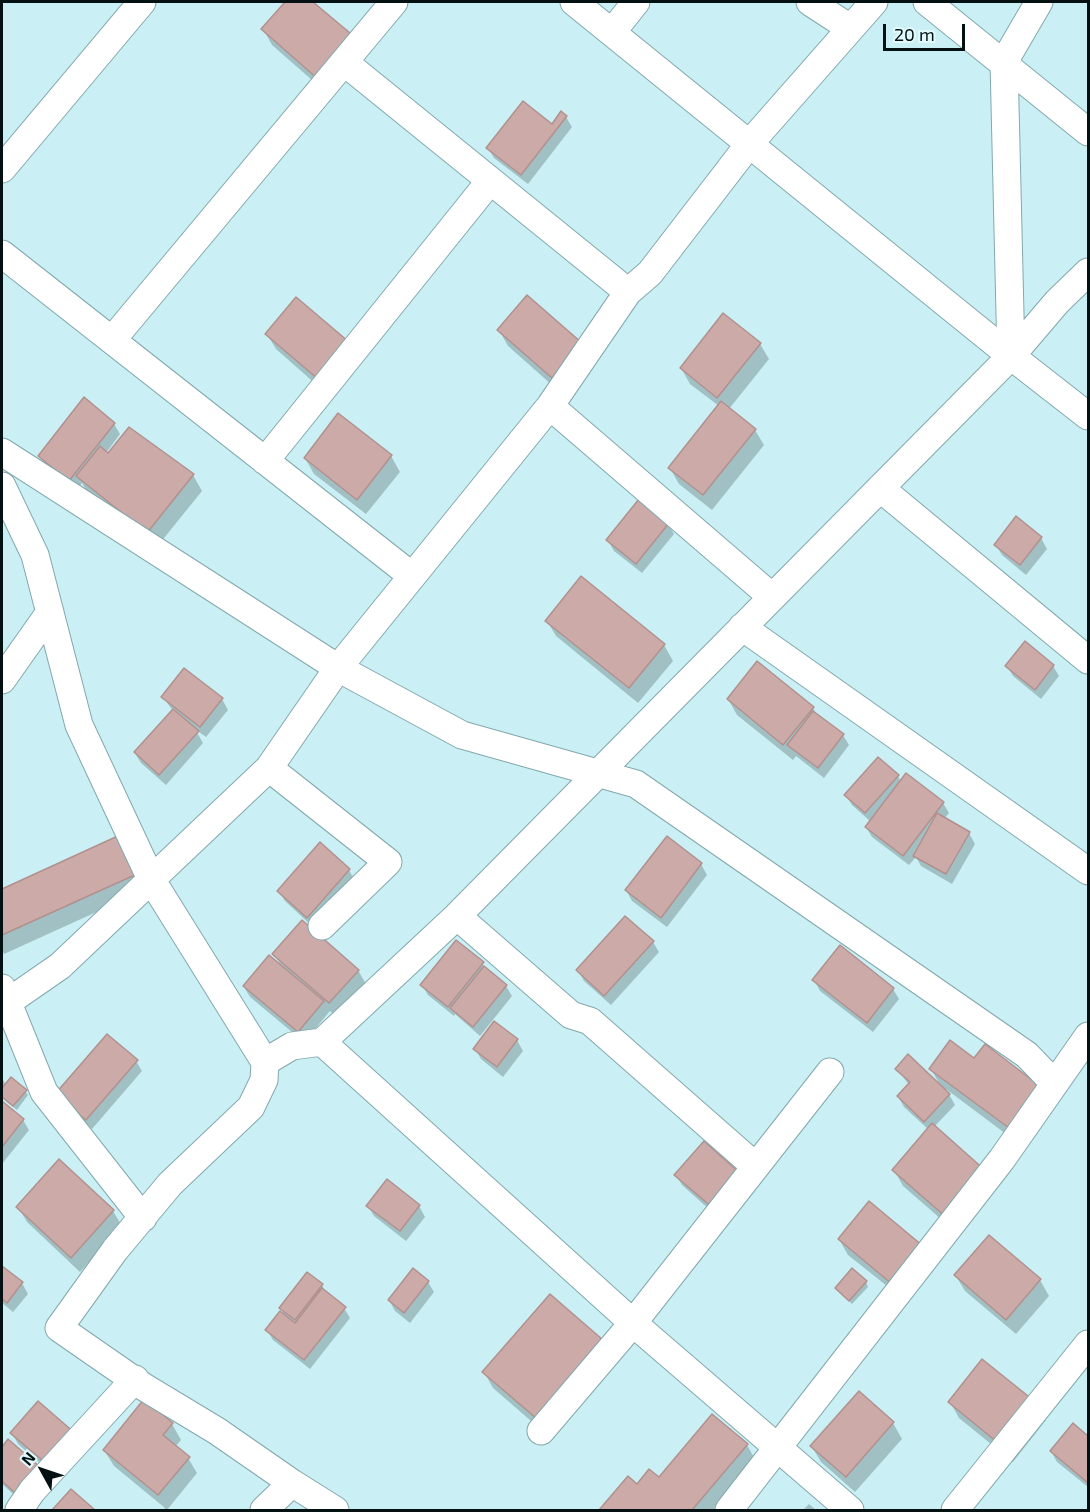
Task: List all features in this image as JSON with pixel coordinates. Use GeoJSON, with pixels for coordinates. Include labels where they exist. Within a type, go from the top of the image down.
{"type":"FeatureCollection","features":[{"type":"Feature","properties":{"kind":"street"},"geometry":{"type":"LineString","coordinates":[[2,170],[142,2]]}},
{"type":"Feature","properties":{"kind":"street"},"geometry":{"type":"LineString","coordinates":[[112,340],[394,2]]}},
{"type":"Feature","properties":{"kind":"street"},"geometry":{"type":"LineString","coordinates":[[574,2],[1011,356],[1089,416]]}},
{"type":"Feature","properties":{"kind":"street"},"geometry":{"type":"LineString","coordinates":[[612,32],[636,2]]}},
{"type":"Feature","properties":{"kind":"street"},"geometry":{"type":"LineString","coordinates":[[810,2],[850,28]]}},
{"type":"Feature","properties":{"kind":"street"},"geometry":{"type":"LineString","coordinates":[[142,1218],[44,1092],[4,1000],[60,966],[269,768],[338,668],[550,406],[628,292],[650,273],[750,143],[874,2]]}},
{"type":"Feature","properties":{"kind":"street"},"geometry":{"type":"LineString","coordinates":[[927,2],[1089,132]]}},
{"type":"Feature","properties":{"kind":"street"},"geometry":{"type":"LineString","coordinates":[[1011,356],[1004,62],[1039,2]]}},
{"type":"Feature","properties":{"kind":"street"},"geometry":{"type":"LineString","coordinates":[[344,62],[628,292]]}},
{"type":"Feature","properties":{"kind":"street"},"geometry":{"type":"LineString","coordinates":[[265,461],[490,181]]}},
{"type":"Feature","properties":{"kind":"street"},"geometry":{"type":"LineString","coordinates":[[2,254],[412,576]]}},
{"type":"Feature","properties":{"kind":"street"},"geometry":{"type":"LineString","coordinates":[[265,1062],[292,1046],[322,1042],[457,916],[1011,356],[1057,302],[1089,272]]}},
{"type":"Feature","properties":{"kind":"street"},"geometry":{"type":"LineString","coordinates":[[550,406],[772,597]]}},
{"type":"Feature","properties":{"kind":"street"},"geometry":{"type":"LineString","coordinates":[[2,452],[338,668],[462,735],[636,784],[1027,1055],[1053,1083]]}},
{"type":"Feature","properties":{"kind":"street"},"geometry":{"type":"LineString","coordinates":[[2,486],[35,555],[79,725],[151,879],[265,1062],[264,1080],[251,1107],[170,1184],[115,1250],[59,1328],[135,1379],[144,1388],[217,1431],[335,1510]]}},
{"type":"Feature","properties":{"kind":"street"},"geometry":{"type":"LineString","coordinates":[[880,488],[1089,660]]}},
{"type":"Feature","properties":{"kind":"street"},"geometry":{"type":"LineString","coordinates":[[2,680],[50,612]]}},
{"type":"Feature","properties":{"kind":"street"},"geometry":{"type":"LineString","coordinates":[[742,627],[1089,871]]}},
{"type":"Feature","properties":{"kind":"street"},"geometry":{"type":"LineString","coordinates":[[269,768],[388,862],[322,926]]}},
{"type":"Feature","properties":{"kind":"street"},"geometry":{"type":"LineString","coordinates":[[457,916],[571,1015],[590,1021],[755,1166]]}},
{"type":"Feature","properties":{"kind":"street"},"geometry":{"type":"LineString","coordinates":[[729,1510],[779,1449],[1002,1160],[1053,1083],[1089,1036]]}},
{"type":"Feature","properties":{"kind":"street"},"geometry":{"type":"LineString","coordinates":[[322,1042],[633,1323],[850,1510]]}},
{"type":"Feature","properties":{"kind":"street"},"geometry":{"type":"LineString","coordinates":[[541,1431],[633,1323],[830,1072]]}},
{"type":"Feature","properties":{"kind":"street"},"geometry":{"type":"LineString","coordinates":[[955,1510],[1089,1344]]}},
{"type":"Feature","properties":{"kind":"street"},"geometry":{"type":"LineString","coordinates":[[18,1510],[32,1491],[135,1379]]}},
{"type":"Feature","properties":{"kind":"street"},"geometry":{"type":"LineString","coordinates":[[264,1510],[292,1483]]}},
{"type":"Feature","properties":{"kind":"building"},"geometry":{"type":"Polygon","coordinates":[[[285,2],[313,2],[356,38],[319,80],[261,29],[285,2]]]}},
{"type":"Feature","properties":{"kind":"building"},"geometry":{"type":"Polygon","coordinates":[[[523,101],[552,124],[561,111],[567,116],[521,175],[486,148],[523,101]]]}},
{"type":"Feature","properties":{"kind":"building"},"geometry":{"type":"Polygon","coordinates":[[[527,295],[582,343],[552,378],[497,330],[527,295]]]}},
{"type":"Feature","properties":{"kind":"building"},"geometry":{"type":"Polygon","coordinates":[[[296,297],[349,342],[318,379],[265,334],[296,297]]]}},
{"type":"Feature","properties":{"kind":"building"},"geometry":{"type":"Polygon","coordinates":[[[723,313],[761,343],[717,398],[680,368],[723,313]]]}},
{"type":"Feature","properties":{"kind":"building"},"geometry":{"type":"Polygon","coordinates":[[[84,397],[115,423],[69,481],[38,456],[84,397]]]}},
{"type":"Feature","properties":{"kind":"building"},"geometry":{"type":"Polygon","coordinates":[[[721,401],[756,429],[703,495],[668,468],[721,401]]]}},
{"type":"Feature","properties":{"kind":"building"},"geometry":{"type":"Polygon","coordinates":[[[338,413],[392,455],[357,500],[304,458],[338,413]]]}},
{"type":"Feature","properties":{"kind":"building"},"geometry":{"type":"Polygon","coordinates":[[[129,427],[194,474],[147,533],[76,476],[100,446],[108,453],[129,427]]]}},
{"type":"Feature","properties":{"kind":"building"},"geometry":{"type":"Polygon","coordinates":[[[639,499],[669,523],[636,564],[606,540],[639,499]]]}},
{"type":"Feature","properties":{"kind":"building"},"geometry":{"type":"Polygon","coordinates":[[[1016,516],[1042,537],[1020,565],[994,545],[1016,516]]]}},
{"type":"Feature","properties":{"kind":"building"},"geometry":{"type":"Polygon","coordinates":[[[581,576],[665,644],[629,688],[545,621],[581,576]]]}},
{"type":"Feature","properties":{"kind":"building"},"geometry":{"type":"Polygon","coordinates":[[[1025,641],[1054,665],[1035,690],[1005,666],[1025,641]]]}},
{"type":"Feature","properties":{"kind":"building"},"geometry":{"type":"Polygon","coordinates":[[[757,661],[814,707],[783,745],[727,699],[757,661]]]}},
{"type":"Feature","properties":{"kind":"building"},"geometry":{"type":"Polygon","coordinates":[[[184,668],[223,698],[200,727],[161,697],[184,668]]]}},
{"type":"Feature","properties":{"kind":"building"},"geometry":{"type":"Polygon","coordinates":[[[173,709],[199,731],[159,775],[134,752],[173,709]]]}},
{"type":"Feature","properties":{"kind":"building"},"geometry":{"type":"Polygon","coordinates":[[[813,711],[844,734],[818,768],[787,745],[813,711]]]}},
{"type":"Feature","properties":{"kind":"building"},"geometry":{"type":"Polygon","coordinates":[[[878,757],[899,775],[865,813],[844,795],[878,757]]]}},
{"type":"Feature","properties":{"kind":"building"},"geometry":{"type":"Polygon","coordinates":[[[906,773],[944,802],[903,856],[865,827],[906,773]]]}},
{"type":"Feature","properties":{"kind":"building"},"geometry":{"type":"Polygon","coordinates":[[[937,813],[970,832],[946,874],[913,856],[937,813]]]}},
{"type":"Feature","properties":{"kind":"building"},"geometry":{"type":"Polygon","coordinates":[[[120,835],[137,874],[2,935],[2,889],[120,835]]]}},
{"type":"Feature","properties":{"kind":"building"},"geometry":{"type":"Polygon","coordinates":[[[667,836],[702,863],[661,918],[625,890],[667,836]]]}},
{"type":"Feature","properties":{"kind":"building"},"geometry":{"type":"Polygon","coordinates":[[[320,842],[350,869],[307,918],[277,891],[320,842]]]}},
{"type":"Feature","properties":{"kind":"building"},"geometry":{"type":"Polygon","coordinates":[[[625,916],[654,941],[604,996],[576,970],[625,916]]]}},
{"type":"Feature","properties":{"kind":"building"},"geometry":{"type":"Polygon","coordinates":[[[302,920],[359,970],[329,1003],[272,954],[302,920]]]}},
{"type":"Feature","properties":{"kind":"building"},"geometry":{"type":"Polygon","coordinates":[[[456,940],[484,962],[448,1007],[420,985],[456,940]]]}},
{"type":"Feature","properties":{"kind":"building"},"geometry":{"type":"Polygon","coordinates":[[[840,945],[894,988],[867,1023],[812,980],[840,945]]]}},
{"type":"Feature","properties":{"kind":"building"},"geometry":{"type":"Polygon","coordinates":[[[269,955],[324,1001],[298,1032],[243,986],[269,955]]]}},
{"type":"Feature","properties":{"kind":"building"},"geometry":{"type":"Polygon","coordinates":[[[484,966],[507,985],[473,1027],[450,1008],[484,966]]]}},
{"type":"Feature","properties":{"kind":"building"},"geometry":{"type":"Polygon","coordinates":[[[494,1021],[518,1039],[497,1067],[473,1049],[494,1021]]]}},
{"type":"Feature","properties":{"kind":"building"},"geometry":{"type":"Polygon","coordinates":[[[107,1034],[138,1060],[86,1120],[55,1094],[107,1034]]]}},
{"type":"Feature","properties":{"kind":"building"},"geometry":{"type":"Polygon","coordinates":[[[950,1040],[974,1058],[985,1044],[1040,1086],[1009,1128],[929,1069],[950,1040]]]}},
{"type":"Feature","properties":{"kind":"building"},"geometry":{"type":"Polygon","coordinates":[[[908,1054],[950,1094],[924,1122],[897,1096],[910,1082],[895,1069],[908,1054]]]}},
{"type":"Feature","properties":{"kind":"building"},"geometry":{"type":"Polygon","coordinates":[[[11,1077],[27,1090],[13,1106],[2,1097],[2,1088],[11,1077]]]}},
{"type":"Feature","properties":{"kind":"building"},"geometry":{"type":"Polygon","coordinates":[[[2,1101],[24,1119],[2,1147],[2,1101]]]}},
{"type":"Feature","properties":{"kind":"building"},"geometry":{"type":"Polygon","coordinates":[[[932,1123],[987,1172],[947,1218],[892,1170],[932,1123]]]}},
{"type":"Feature","properties":{"kind":"building"},"geometry":{"type":"Polygon","coordinates":[[[704,1141],[743,1176],[714,1209],[674,1175],[704,1141]]]}},
{"type":"Feature","properties":{"kind":"building"},"geometry":{"type":"Polygon","coordinates":[[[59,1159],[114,1210],[71,1258],[16,1207],[59,1159]]]}},
{"type":"Feature","properties":{"kind":"building"},"geometry":{"type":"Polygon","coordinates":[[[387,1179],[420,1205],[400,1231],[366,1206],[387,1179]]]}},
{"type":"Feature","properties":{"kind":"building"},"geometry":{"type":"Polygon","coordinates":[[[869,1201],[923,1246],[892,1284],[838,1239],[869,1201]]]}},
{"type":"Feature","properties":{"kind":"building"},"geometry":{"type":"Polygon","coordinates":[[[989,1235],[1041,1279],[1006,1320],[954,1275],[989,1235]]]}},
{"type":"Feature","properties":{"kind":"building"},"geometry":{"type":"Polygon","coordinates":[[[2,1266],[23,1282],[7,1303],[2,1299],[2,1266]]]}},
{"type":"Feature","properties":{"kind":"building"},"geometry":{"type":"Polygon","coordinates":[[[413,1268],[429,1281],[404,1313],[388,1300],[413,1268]]]}},
{"type":"Feature","properties":{"kind":"building"},"geometry":{"type":"Polygon","coordinates":[[[852,1268],[867,1281],[849,1301],[835,1288],[852,1268]]]}},
{"type":"Feature","properties":{"kind":"building"},"geometry":{"type":"Polygon","coordinates":[[[307,1272],[323,1284],[295,1320],[279,1308],[307,1272]]]}},
{"type":"Feature","properties":{"kind":"building"},"geometry":{"type":"Polygon","coordinates":[[[322,1288],[346,1307],[304,1360],[265,1330],[280,1311],[295,1323],[322,1288]]]}},
{"type":"Feature","properties":{"kind":"building"},"geometry":{"type":"Polygon","coordinates":[[[550,1294],[603,1340],[536,1418],[482,1372],[550,1294]]]}},
{"type":"Feature","properties":{"kind":"building"},"geometry":{"type":"Polygon","coordinates":[[[982,1359],[1038,1404],[1003,1447],[948,1402],[982,1359]]]}},
{"type":"Feature","properties":{"kind":"building"},"geometry":{"type":"Polygon","coordinates":[[[859,1391],[894,1422],[846,1477],[810,1446],[859,1391]]]}},
{"type":"Feature","properties":{"kind":"building"},"geometry":{"type":"Polygon","coordinates":[[[144,1399],[173,1423],[163,1435],[190,1457],[158,1495],[103,1450],[144,1399]]]}},
{"type":"Feature","properties":{"kind":"building"},"geometry":{"type":"Polygon","coordinates":[[[38,1401],[76,1434],[49,1466],[10,1433],[38,1401]]]}},
{"type":"Feature","properties":{"kind":"building"},"geometry":{"type":"Polygon","coordinates":[[[712,1414],[748,1444],[692,1510],[599,1510],[628,1476],[637,1484],[649,1469],[659,1477],[712,1414]]]}},
{"type":"Feature","properties":{"kind":"building"},"geometry":{"type":"Polygon","coordinates":[[[1073,1423],[1088,1436],[1088,1483],[1050,1451],[1073,1423]]]}},
{"type":"Feature","properties":{"kind":"building"},"geometry":{"type":"Polygon","coordinates":[[[8,1439],[40,1467],[16,1494],[2,1481],[2,1447],[8,1439]]]}},
{"type":"Feature","properties":{"kind":"building"},"geometry":{"type":"Polygon","coordinates":[[[71,1489],[95,1510],[52,1510],[71,1489]]]}}]}
